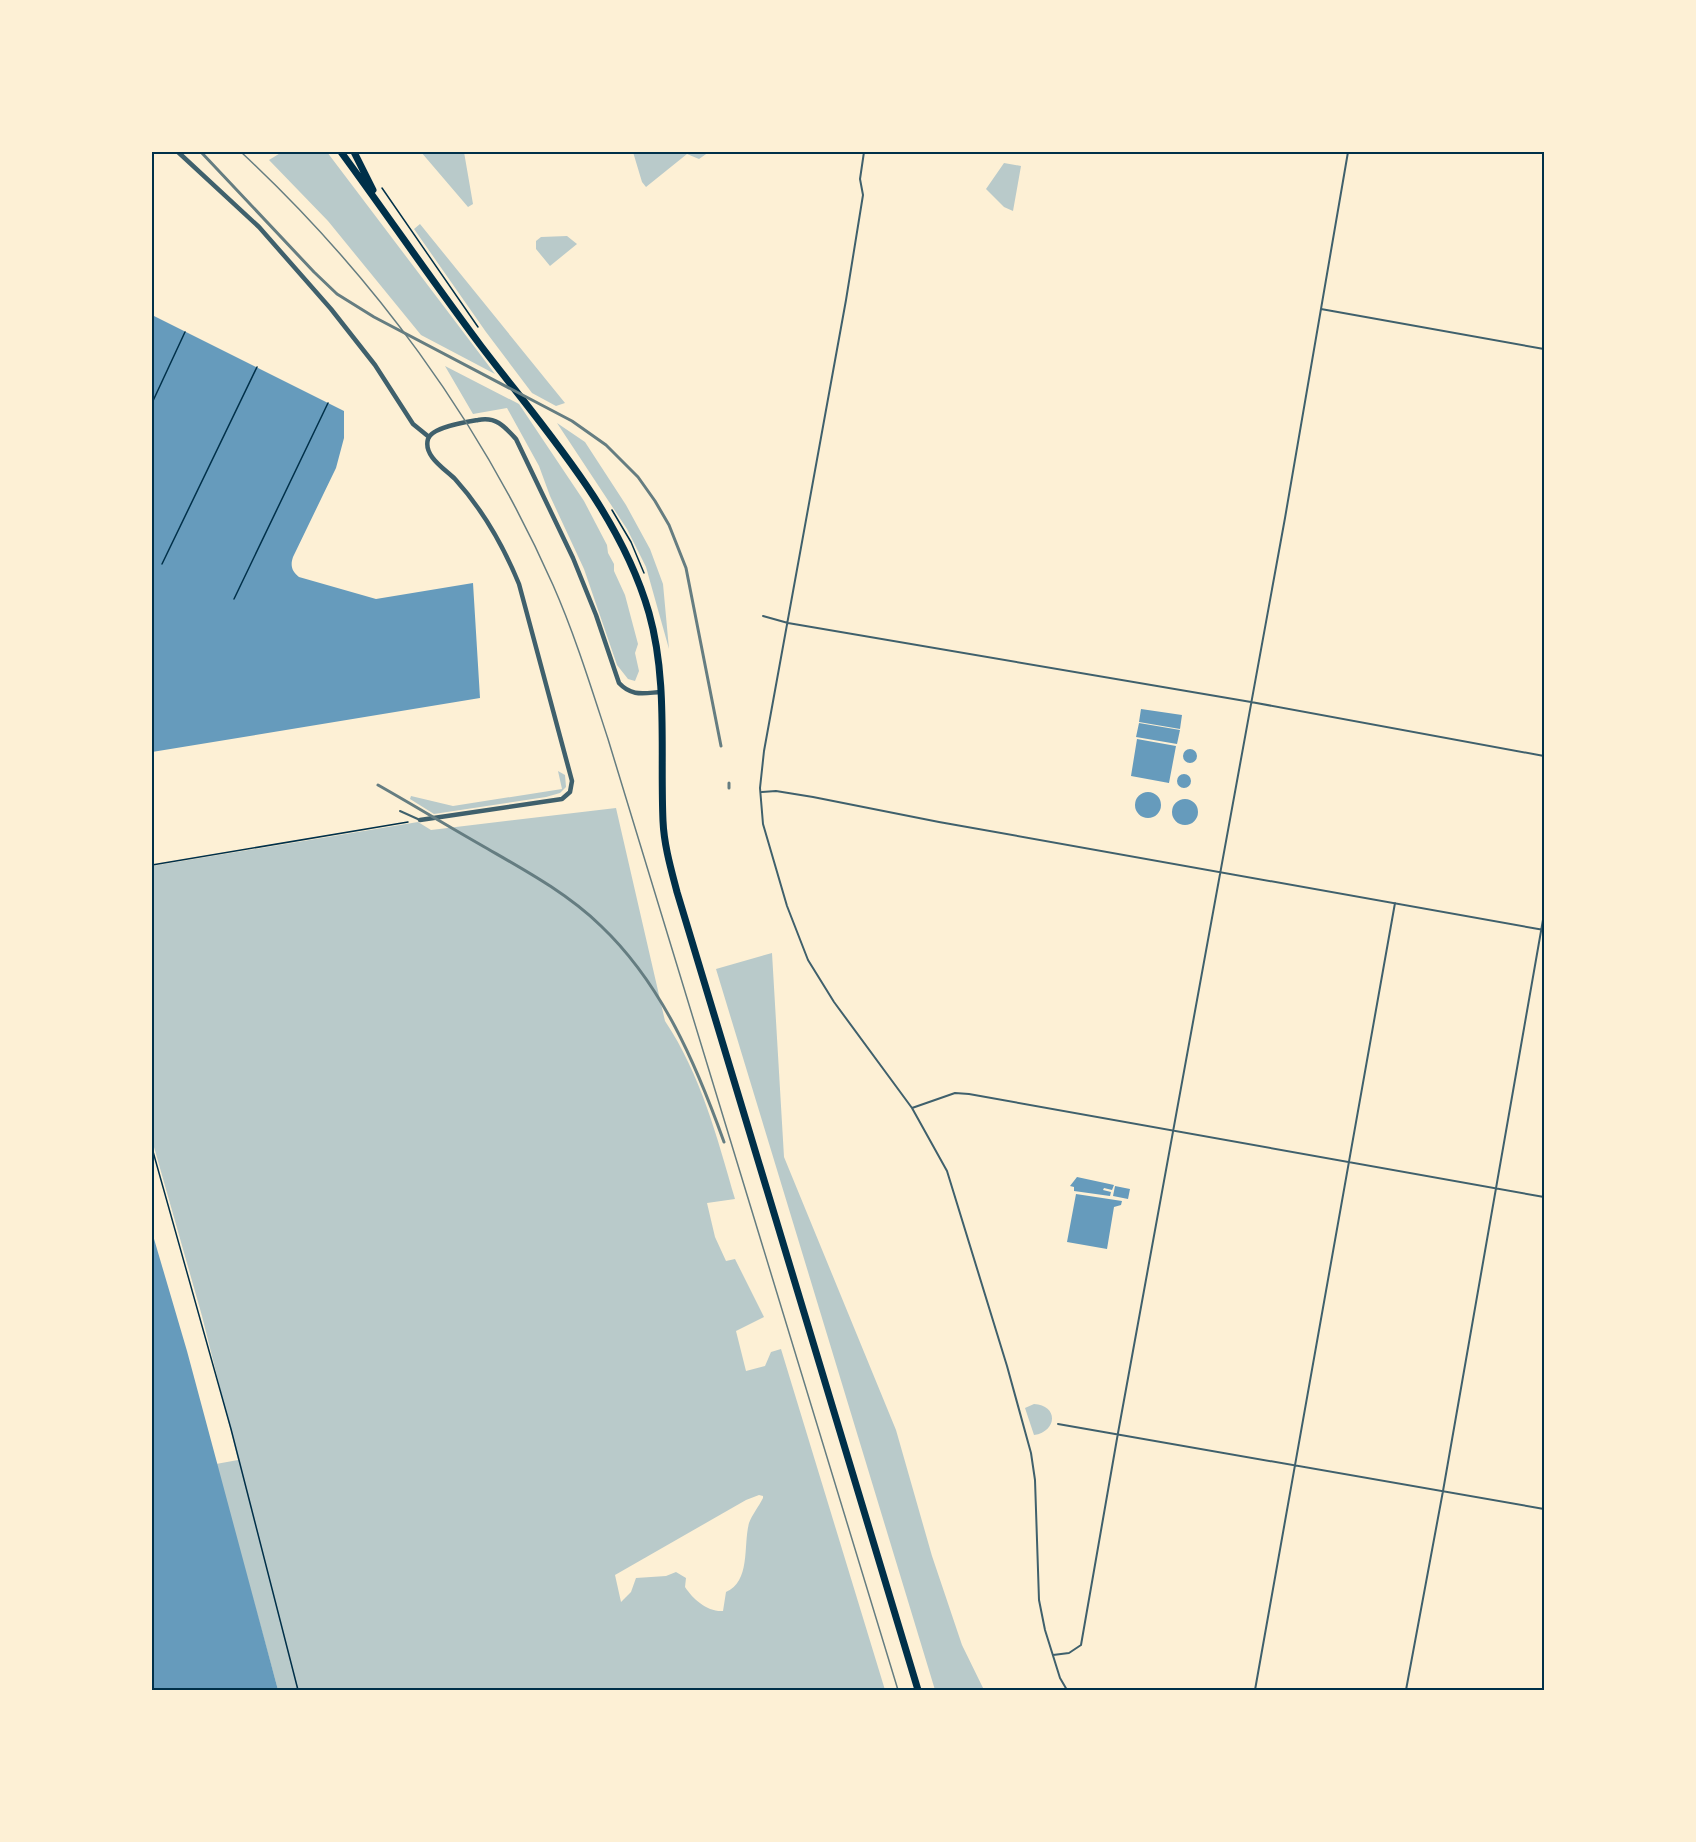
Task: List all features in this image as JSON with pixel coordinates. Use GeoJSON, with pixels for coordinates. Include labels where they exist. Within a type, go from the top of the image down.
{"type":"FeatureCollection","features":[{"type":"Feature","properties":{"kind":"main road"},"geometry":{"type":"LineString","coordinates":[[341,152],[451,306],[591,493],[632,564],[656,645],[661,692],[663,823],[677,892],[918,1690]]}},
{"type":"Feature","properties":{"kind":"main road"},"geometry":{"type":"LineString","coordinates":[[354,152],[377,201]]}},
{"type":"Feature","properties":{"kind":"street"},"geometry":{"type":"LineString","coordinates":[[178,152],[259,227],[331,309],[375,365],[413,424],[429,437]]}},
{"type":"Feature","properties":{"kind":"street"},"geometry":{"type":"LineString","coordinates":[[420,820],[562,799],[572,788],[570,772],[519,584],[489,522],[456,480],[432,457],[428,449],[429,437],[432,434],[447,427],[485,418],[501,423],[516,439],[573,558],[596,615],[619,683],[626,691],[633,693],[661,692]]}},
{"type":"Feature","properties":{"kind":"lane"},"geometry":{"type":"LineString","coordinates":[[864,152],[860,179],[863,195],[846,300],[764,751],[760,792],[763,824],[787,906],[808,960],[834,1002],[912,1108],[947,1171],[1031,1453],[1035,1480],[1039,1599],[1052,1654],[1066,1690]]}},
{"type":"Feature","properties":{"kind":"lane"},"geometry":{"type":"LineString","coordinates":[[1052,1654],[1069,1653],[1081,1646],[1285,518],[1348,152]]}},
{"type":"Feature","properties":{"kind":"lane"},"geometry":{"type":"LineString","coordinates":[[1321,309],[1545,349]]}},
{"type":"Feature","properties":{"kind":"lane"},"geometry":{"type":"LineString","coordinates":[[763,616],[788,623],[1251,702],[1545,756]]}},
{"type":"Feature","properties":{"kind":"lane"},"geometry":{"type":"LineString","coordinates":[[760,792],[776,791],[813,797],[939,822],[1543,929]]}},
{"type":"Feature","properties":{"kind":"lane"},"geometry":{"type":"LineString","coordinates":[[400,811],[420,820]]}},
{"type":"Feature","properties":{"kind":"lane"},"geometry":{"type":"LineString","coordinates":[[1255,1690],[1395,903]]}},
{"type":"Feature","properties":{"kind":"lane"},"geometry":{"type":"LineString","coordinates":[[1406,1690],[1545,914]]}},
{"type":"Feature","properties":{"kind":"lane"},"geometry":{"type":"LineString","coordinates":[[912,1108],[955,1093],[969,1094],[1545,1197]]}},
{"type":"Feature","properties":{"kind":"lane"},"geometry":{"type":"LineString","coordinates":[[1058,1424],[1545,1509]]}},
{"type":"Feature","properties":{"kind":"path"},"geometry":{"type":"LineString","coordinates":[[152,403],[185,332]]}},
{"type":"Feature","properties":{"kind":"path"},"geometry":{"type":"LineString","coordinates":[[162,564],[256,367]]}},
{"type":"Feature","properties":{"kind":"path"},"geometry":{"type":"LineString","coordinates":[[234,599],[328,403]]}},
{"type":"Feature","properties":{"kind":"path"},"geometry":{"type":"LineString","coordinates":[[152,865],[420,820]]}},
{"type":"Feature","properties":{"kind":"path"},"geometry":{"type":"LineString","coordinates":[[152,1148],[231,1429],[298,1690]]}},
{"type":"Feature","properties":{"kind":"shaded area"},"geometry":{"type":"Polygon","coordinates":[[[282,152],[327,152],[495,374],[421,335],[328,221],[269,160],[282,152]]]}},
{"type":"Feature","properties":{"kind":"shaded area"},"geometry":{"type":"Polygon","coordinates":[[[421,152],[464,152],[473,204],[468,207],[421,152]]]}},
{"type":"Feature","properties":{"kind":"shaded area"},"geometry":{"type":"Polygon","coordinates":[[[633,152],[709,152],[699,159],[687,154],[646,187],[642,182],[633,152]]]}},
{"type":"Feature","properties":{"kind":"shaded area"},"geometry":{"type":"Polygon","coordinates":[[[1004,163],[1021,166],[1013,211],[1004,207],[986,189],[1004,163]]]}},
{"type":"Feature","properties":{"kind":"shaded area"},"geometry":{"type":"Polygon","coordinates":[[[420,224],[565,403],[556,406],[532,393],[414,229],[420,224]]]}},
{"type":"Feature","properties":{"kind":"shaded area"},"geometry":{"type":"Polygon","coordinates":[[[567,236],[577,244],[550,266],[536,249],[536,241],[541,237],[567,236]]]}},
{"type":"Feature","properties":{"kind":"shaded area"},"geometry":{"type":"Polygon","coordinates":[[[445,366],[519,404],[584,501],[607,545],[608,553],[614,564],[614,571],[625,595],[638,644],[635,653],[639,671],[635,681],[628,679],[617,665],[584,569],[550,496],[539,466],[507,408],[473,414],[445,366]]]}},
{"type":"Feature","properties":{"kind":"shaded area"},"geometry":{"type":"Polygon","coordinates":[[[557,423],[585,442],[626,505],[650,549],[663,584],[669,649],[646,567],[627,529],[557,423]]]}},
{"type":"Feature","properties":{"kind":"shaded area"},"geometry":{"type":"Polygon","coordinates":[[[558,771],[565,775],[566,787],[560,793],[546,797],[434,814],[410,799],[411,796],[453,806],[562,789],[558,771]]]}},
{"type":"Feature","properties":{"kind":"shaded area"},"geometry":{"type":"Polygon","coordinates":[[[616,808],[665,1021],[689,1063],[707,1107],[735,1199],[707,1203],[715,1237],[726,1261],[735,1259],[764,1317],[736,1331],[746,1371],[765,1366],[771,1352],[781,1349],[885,1690],[278,1690],[216,1464],[238,1460],[202,1316],[152,1140],[152,866],[418,822],[431,830],[616,808]],[[759,1495],[746,1500],[615,1575],[621,1602],[631,1592],[636,1578],[666,1576],[676,1572],[686,1578],[685,1587],[696,1600],[706,1607],[723,1611],[726,1592],[734,1587],[743,1571],[749,1523],[763,1496],[759,1495]]]}},
{"type":"Feature","properties":{"kind":"shaded area"},"geometry":{"type":"Polygon","coordinates":[[[772,953],[784,1157],[896,1430],[932,1556],[962,1645],[984,1690],[935,1690],[716,969],[772,953]]]}},
{"type":"Feature","properties":{"kind":"shaded area"},"geometry":{"type":"Polygon","coordinates":[[[1034,1404],[1048,1409],[1052,1418],[1048,1429],[1034,1435],[1025,1408],[1034,1404]]]}},
{"type":"Feature","properties":{"kind":"water"},"geometry":{"type":"Polygon","coordinates":[[[152,315],[344,411],[344,438],[336,468],[293,557],[293,570],[299,577],[376,599],[473,583],[480,698],[152,752],[152,315]]]}},
{"type":"Feature","properties":{"kind":"water"},"geometry":{"type":"Polygon","coordinates":[[[1141,709],[1182,715],[1180,729],[1139,722],[1141,709]]]}},
{"type":"Feature","properties":{"kind":"water"},"geometry":{"type":"Polygon","coordinates":[[[1139,723],[1180,730],[1177,744],[1136,737],[1139,723]]]}},
{"type":"Feature","properties":{"kind":"water"},"geometry":{"type":"Polygon","coordinates":[[[1137,739],[1176,746],[1169,783],[1131,776],[1137,739]]]}},
{"type":"Feature","properties":{"kind":"water"},"geometry":{"type":"Polygon","coordinates":[[[1187,749],[1193,749],[1197,756],[1193,763],[1187,763],[1183,759],[1183,753],[1187,749]]]}},
{"type":"Feature","properties":{"kind":"water"},"geometry":{"type":"Polygon","coordinates":[[[1181,774],[1187,774],[1191,781],[1187,788],[1181,788],[1177,784],[1177,778],[1181,774]]]}},
{"type":"Feature","properties":{"kind":"water"},"geometry":{"type":"Polygon","coordinates":[[[1148,792],[1157,796],[1161,805],[1157,814],[1148,818],[1139,814],[1135,805],[1139,796],[1148,792]]]}},
{"type":"Feature","properties":{"kind":"water"},"geometry":{"type":"Polygon","coordinates":[[[1185,799],[1194,803],[1198,812],[1194,821],[1185,825],[1176,821],[1172,812],[1176,803],[1185,799]]]}},
{"type":"Feature","properties":{"kind":"water"},"geometry":{"type":"Polygon","coordinates":[[[1077,1177],[1114,1185],[1112,1190],[1104,1188],[1103,1190],[1111,1192],[1110,1196],[1074,1191],[1074,1187],[1070,1186],[1077,1177]]]}},
{"type":"Feature","properties":{"kind":"water"},"geometry":{"type":"Polygon","coordinates":[[[1115,1186],[1130,1189],[1128,1199],[1113,1196],[1115,1186]]]}},
{"type":"Feature","properties":{"kind":"water"},"geometry":{"type":"Polygon","coordinates":[[[1076,1194],[1122,1201],[1121,1205],[1114,1207],[1107,1249],[1067,1242],[1076,1194]]]}},
{"type":"Feature","properties":{"kind":"water"},"geometry":{"type":"Polygon","coordinates":[[[152,1232],[187,1351],[278,1690],[152,1690],[152,1232]]]}},
{"type":"Feature","properties":{"kind":"tram line"},"geometry":{"type":"LineString","coordinates":[[241,152],[335,248],[419,352],[492,465],[553,585],[576,642],[608,739],[898,1690]]}},
{"type":"Feature","properties":{"kind":"railway"},"geometry":{"type":"LineString","coordinates":[[201,152],[337,294],[374,317],[572,421],[606,445],[638,477],[669,525],[686,568],[721,746]]}},
{"type":"Feature","properties":{"kind":"railway"},"geometry":{"type":"LineString","coordinates":[[729,783],[729,788]]}},
{"type":"Feature","properties":{"kind":"railway"},"geometry":{"type":"LineString","coordinates":[[378,785],[547,884],[601,926],[642,973],[675,1026],[702,1084],[724,1142]]}}]}
